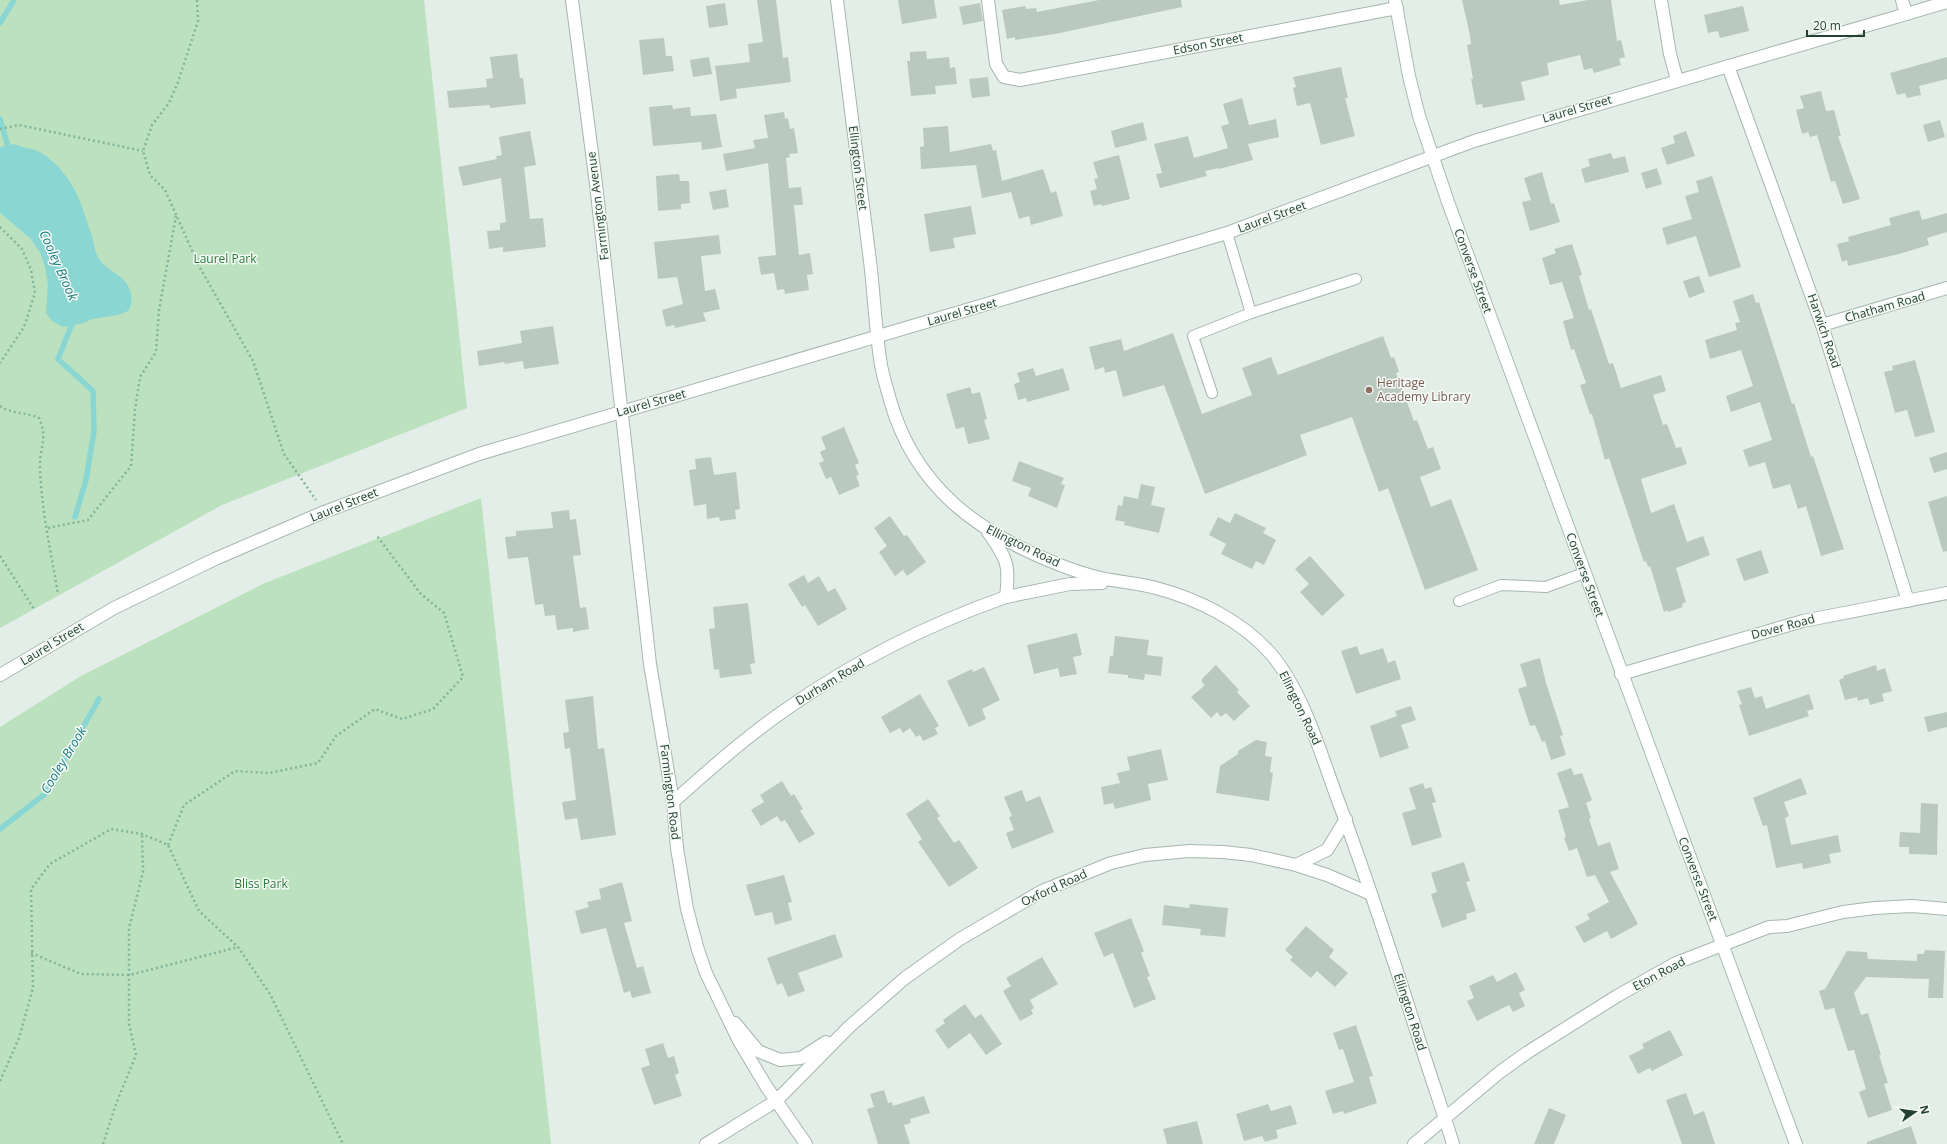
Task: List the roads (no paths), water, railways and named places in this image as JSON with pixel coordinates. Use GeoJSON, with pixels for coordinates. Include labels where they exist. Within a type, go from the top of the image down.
{"type":"FeatureCollection","features":[{"type":"Feature","properties":{"kind":"street","name":"Farmington Avenue"},"geometry":{"type":"LineString","coordinates":[[572,0],[596,184],[621,412]]}},
{"type":"Feature","properties":{"kind":"street","name":"Ellington Street"},"geometry":{"type":"LineString","coordinates":[[837,0],[878,337]]}},
{"type":"Feature","properties":{"kind":"street","name":"Edson Street"},"geometry":{"type":"LineString","coordinates":[[988,0],[996,64],[1004,77],[1020,80],[1396,4]]}},
{"type":"Feature","properties":{"kind":"street"},"geometry":{"type":"LineString","coordinates":[[1661,0],[1670,54],[1677,80]]}},
{"type":"Feature","properties":{"kind":"street"},"geometry":{"type":"LineString","coordinates":[[1902,0],[1906,14]]}},
{"type":"Feature","properties":{"kind":"street","name":"Laurel Street"},"geometry":{"type":"LineString","coordinates":[[0,676],[114,608],[215,559],[324,512],[479,454],[1227,233],[1432,156],[1527,124],[1947,2]]}},
{"type":"Feature","properties":{"kind":"street","name":"Converse Street"},"geometry":{"type":"LineString","coordinates":[[1396,4],[1419,116],[1450,210],[1796,1144]]}},
{"type":"Feature","properties":{"kind":"street","name":"Harwich Road"},"geometry":{"type":"LineString","coordinates":[[1728,66],[1822,325],[1908,601]]}},
{"type":"Feature","properties":{"kind":"street","name":"Chatham Road"},"geometry":{"type":"LineString","coordinates":[[1822,325],[1947,288]]}},
{"type":"Feature","properties":{"kind":"street","name":"Ellington Road"},"geometry":{"type":"LineString","coordinates":[[878,337],[884,378],[894,412],[909,448],[922,469],[940,491],[955,506],[986,529],[1023,549],[1059,564],[1102,578],[1156,588],[1195,602],[1241,627],[1272,655],[1286,675],[1297,696],[1315,738],[1346,820],[1452,1144]]}},
{"type":"Feature","properties":{"kind":"street","name":"Farmington Road"},"geometry":{"type":"LineString","coordinates":[[621,412],[650,664],[673,802],[677,848],[687,909],[698,950],[723,1010],[739,1041],[776,1101],[806,1144]]}},
{"type":"Feature","properties":{"kind":"street"},"geometry":{"type":"LineString","coordinates":[[986,529],[1003,553],[1008,566],[1006,597]]}},
{"type":"Feature","properties":{"kind":"street","name":"Durham Road"},"geometry":{"type":"LineString","coordinates":[[673,802],[760,728],[823,685],[874,656],[934,625],[965,611],[1006,597],[1070,584],[1130,583]]}},
{"type":"Feature","properties":{"kind":"street","name":"Dover Road"},"geometry":{"type":"LineString","coordinates":[[1621,674],[1803,621],[1947,593]]}},
{"type":"Feature","properties":{"kind":"street"},"geometry":{"type":"LineString","coordinates":[[1296,865],[1327,850],[1346,820]]}},
{"type":"Feature","properties":{"kind":"street","name":"Oxford Road"},"geometry":{"type":"LineString","coordinates":[[706,1144],[776,1101],[849,1027],[904,978],[960,939],[1042,891],[1111,863],[1145,855],[1189,851],[1251,855],[1296,865],[1327,875],[1371,894]]}},
{"type":"Feature","properties":{"kind":"street","name":"Eton Road"},"geometry":{"type":"LineString","coordinates":[[1414,1144],[1500,1072],[1557,1032],[1676,963],[1769,928],[1787,926],[1843,912],[1875,908],[1912,906],[1947,909]]}},
{"type":"Feature","properties":{"kind":"street","name":"Oxford Road"},"geometry":{"type":"LineString","coordinates":[[723,1010],[758,1052],[780,1060],[801,1058],[849,1027]]}},
{"type":"Feature","properties":{"kind":"lane"},"geometry":{"type":"LineString","coordinates":[[1227,233],[1251,313]]}},
{"type":"Feature","properties":{"kind":"lane"},"geometry":{"type":"LineString","coordinates":[[1212,393],[1192,336],[1251,313],[1356,279]]}},
{"type":"Feature","properties":{"kind":"lane"},"geometry":{"type":"LineString","coordinates":[[1459,601],[1501,585],[1546,587],[1584,573]]}},
{"type":"Feature","properties":{"kind":"water"},"geometry":{"type":"Polygon","coordinates":[[[15,144],[38,151],[50,159],[61,170],[72,185],[79,200],[99,259],[122,279],[129,288],[132,301],[128,311],[118,315],[92,319],[84,323],[63,327],[52,321],[46,313],[48,285],[45,267],[40,252],[30,238],[0,213],[0,147],[15,144]]]}},
{"type":"Feature","properties":{"kind":"waterway","name":"Cooley Brook"},"geometry":{"type":"LineString","coordinates":[[0,23],[14,0]]}},
{"type":"Feature","properties":{"kind":"waterway","name":"Cooley Brook"},"geometry":{"type":"LineString","coordinates":[[0,119],[9,150]]}},
{"type":"Feature","properties":{"kind":"waterway","name":"Cooley Brook"},"geometry":{"type":"LineString","coordinates":[[74,319],[58,359],[93,391],[94,431],[86,480],[75,517]]}},
{"type":"Feature","properties":{"kind":"waterway","name":"Cooley Brook"},"geometry":{"type":"LineString","coordinates":[[0,829],[45,794],[99,699]]}},
{"type":"Feature","properties":{"kind":"place","name":"Heritage Academy Library"},"geometry":{"type":"Point","coordinates":[1369,390]}},
{"type":"Feature","properties":{"kind":"park label","name":"Laurel Park"},"geometry":{"type":"Point","coordinates":[225,259]}},
{"type":"Feature","properties":{"kind":"park label","name":"Bliss Park"},"geometry":{"type":"Point","coordinates":[261,884]}}]}
